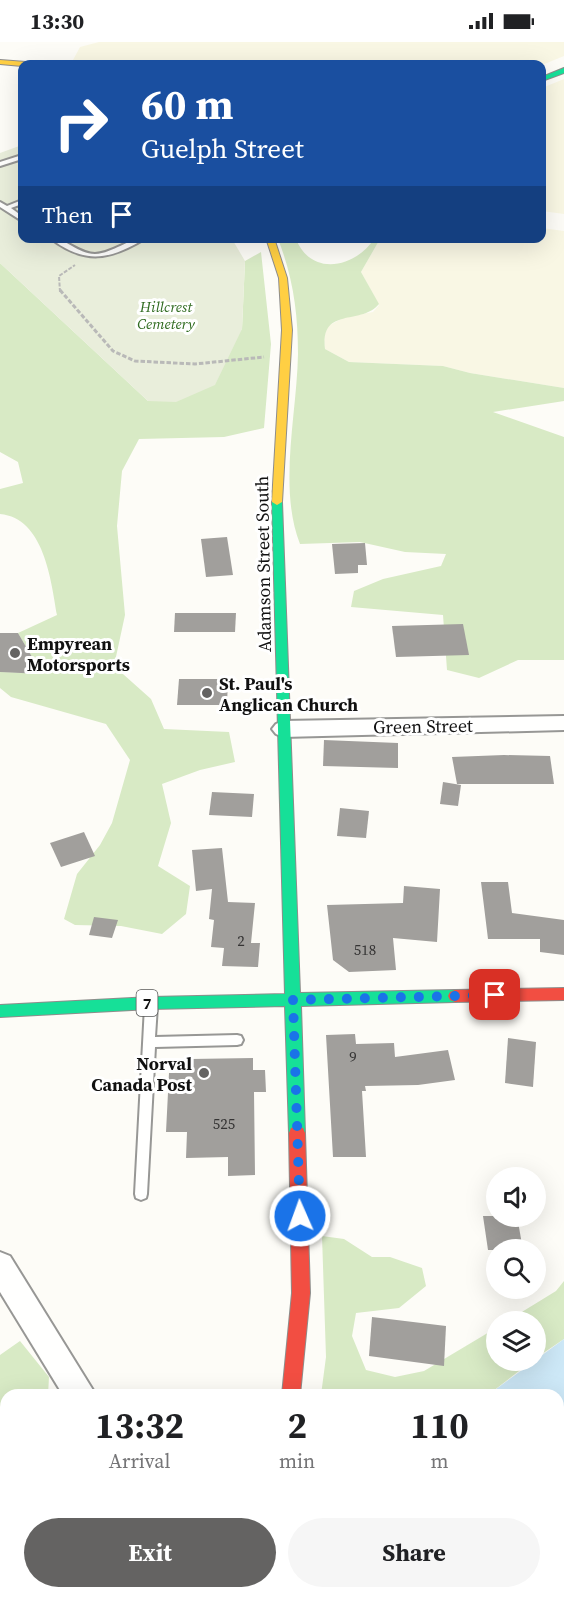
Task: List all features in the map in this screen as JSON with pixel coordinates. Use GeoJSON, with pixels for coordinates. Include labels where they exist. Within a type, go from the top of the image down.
{"type":"FeatureCollection","features":[{"type":"Feature","properties":{"kind":"main road"},"geometry":{"type":"LineString","coordinates":[[0,62],[18,63]]}},
{"type":"Feature","properties":{"kind":"main road"},"geometry":{"type":"LineString","coordinates":[[546,77],[564,70]]}},
{"type":"Feature","properties":{"kind":"main road","name":"Adamson Street South"},"geometry":{"type":"LineString","coordinates":[[271,243],[285,290],[285,355],[277,507],[301,1293],[292,1389]]}},
{"type":"Feature","properties":{"kind":"main road","name":"7"},"geometry":{"type":"LineString","coordinates":[[0,1011],[151,1003],[564,994]]}},
{"type":"Feature","properties":{"kind":"street","name":"Green Street"},"geometry":{"type":"LineString","coordinates":[[283,729],[564,723]]}},
{"type":"Feature","properties":{"kind":"street"},"geometry":{"type":"LineString","coordinates":[[0,1266],[77,1389]]}},
{"type":"Feature","properties":{"kind":"lane"},"geometry":{"type":"LineString","coordinates":[[0,164],[18,158]]}},
{"type":"Feature","properties":{"kind":"lane"},"geometry":{"type":"LineString","coordinates":[[3,206],[18,203]]}},
{"type":"Feature","properties":{"kind":"lane"},"geometry":{"type":"LineString","coordinates":[[3,206],[18,216]]}},
{"type":"Feature","properties":{"kind":"lane"},"geometry":{"type":"LineString","coordinates":[[60,243],[80,256],[100,256],[131,243]]}},
{"type":"Feature","properties":{"kind":"lane"},"geometry":{"type":"LineString","coordinates":[[141,1194],[151,1003]]}},
{"type":"Feature","properties":{"kind":"lane"},"geometry":{"type":"LineString","coordinates":[[150,1042],[237,1040]]}},
{"type":"Feature","properties":{"kind":"path"},"geometry":{"type":"LineString","coordinates":[[100,256],[70,267],[59,276],[60,292],[113,351],[135,361],[195,364],[285,355]]}},
{"type":"Feature","properties":{"kind":"shaded area"},"geometry":{"type":"Polygon","coordinates":[[[99,42],[564,42],[564,56],[546,63],[546,60],[73,60],[80,47],[99,42]]]}},
{"type":"Feature","properties":{"kind":"shaded area"},"geometry":{"type":"Polygon","coordinates":[[[564,79],[564,214],[546,212],[546,86],[564,79]]]}},
{"type":"Feature","properties":{"kind":"shaded area"},"geometry":{"type":"Polygon","coordinates":[[[546,229],[564,231],[564,388],[470,373],[443,366],[349,362],[325,349],[324,337],[328,326],[345,317],[373,312],[379,305],[361,272],[378,243],[546,243],[546,229]]]}},
{"type":"Feature","properties":{"kind":"green space","name":"Hillcrest Cemetery"},"geometry":{"type":"Polygon","coordinates":[[[18,146],[18,243],[234,243],[245,261],[242,329],[215,385],[176,402],[148,401],[0,263],[0,153],[18,146]]]}},
{"type":"Feature","properties":{"kind":"green space"},"geometry":{"type":"Polygon","coordinates":[[[279,243],[298,243],[312,259],[334,264],[356,257],[371,243],[378,243],[361,272],[379,304],[362,314],[335,322],[329,327],[325,336],[325,349],[349,362],[443,366],[470,373],[564,388],[564,401],[493,412],[564,437],[564,660],[518,660],[479,678],[447,670],[443,615],[351,607],[354,591],[383,579],[441,566],[446,554],[405,552],[360,542],[300,544],[290,499],[289,475],[297,377],[297,324],[294,295],[279,243]]]}},
{"type":"Feature","properties":{"kind":"green space"},"geometry":{"type":"Polygon","coordinates":[[[261,252],[271,344],[264,428],[224,437],[139,439],[122,471],[117,526],[125,615],[114,666],[151,699],[164,729],[229,732],[235,762],[200,770],[162,784],[171,823],[158,866],[190,886],[186,914],[162,934],[121,926],[75,925],[64,919],[77,874],[100,845],[112,823],[130,760],[106,724],[11,697],[0,688],[0,672],[41,673],[18,633],[57,615],[48,569],[36,538],[15,518],[0,514],[0,489],[23,483],[18,462],[0,452],[0,263],[148,401],[242,329],[245,261],[261,252]]]}},
{"type":"Feature","properties":{"kind":"green space"},"geometry":{"type":"Polygon","coordinates":[[[322,1236],[344,1239],[372,1257],[390,1257],[422,1268],[426,1286],[399,1308],[356,1313],[352,1336],[366,1370],[395,1377],[424,1371],[486,1334],[486,1371],[519,1371],[496,1389],[322,1389],[326,1357],[322,1236]]]}},
{"type":"Feature","properties":{"kind":"green space"},"geometry":{"type":"Polygon","coordinates":[[[564,1281],[564,1339],[546,1351],[546,1311],[523,1311],[556,1291],[564,1281]]]}},
{"type":"Feature","properties":{"kind":"green space"},"geometry":{"type":"Polygon","coordinates":[[[20,1341],[49,1377],[48,1389],[0,1389],[0,1355],[20,1341]]]}},
{"type":"Feature","properties":{"kind":"water"},"geometry":{"type":"Polygon","coordinates":[[[564,1339],[564,1389],[496,1389],[521,1371],[546,1371],[546,1352],[564,1339]]]}},
{"type":"Feature","properties":{"kind":"building"},"geometry":{"type":"Polygon","coordinates":[[[227,537],[233,575],[206,577],[201,539],[227,537]]]}},
{"type":"Feature","properties":{"kind":"building"},"geometry":{"type":"Polygon","coordinates":[[[365,543],[367,565],[358,565],[358,573],[335,574],[332,544],[365,543]]]}},
{"type":"Feature","properties":{"kind":"building"},"geometry":{"type":"Polygon","coordinates":[[[175,613],[236,613],[235,632],[174,632],[175,613]]]}},
{"type":"Feature","properties":{"kind":"building"},"geometry":{"type":"Polygon","coordinates":[[[463,624],[469,655],[396,657],[392,626],[463,624]]]}},
{"type":"Feature","properties":{"kind":"building","name":"Empyrean Motorsports"},"geometry":{"type":"Polygon","coordinates":[[[0,633],[18,633],[42,674],[0,672],[0,633]]]}},
{"type":"Feature","properties":{"kind":"building","name":"St. Paul's Anglican Church"},"geometry":{"type":"Polygon","coordinates":[[[179,679],[228,679],[227,705],[177,705],[179,679]]]}},
{"type":"Feature","properties":{"kind":"building"},"geometry":{"type":"Polygon","coordinates":[[[324,740],[398,743],[398,768],[323,766],[324,740]]]}},
{"type":"Feature","properties":{"kind":"building"},"geometry":{"type":"Polygon","coordinates":[[[550,756],[554,784],[457,784],[452,757],[550,756]]]}},
{"type":"Feature","properties":{"kind":"building"},"geometry":{"type":"Polygon","coordinates":[[[443,782],[461,785],[458,806],[440,804],[443,782]]]}},
{"type":"Feature","properties":{"kind":"building"},"geometry":{"type":"Polygon","coordinates":[[[212,792],[254,794],[252,817],[209,815],[212,792]]]}},
{"type":"Feature","properties":{"kind":"building"},"geometry":{"type":"Polygon","coordinates":[[[340,808],[369,811],[366,838],[337,836],[340,808]]]}},
{"type":"Feature","properties":{"kind":"building"},"geometry":{"type":"Polygon","coordinates":[[[84,832],[95,856],[61,867],[50,843],[84,832]]]}},
{"type":"Feature","properties":{"kind":"building"},"geometry":{"type":"Polygon","coordinates":[[[222,848],[228,902],[255,903],[251,943],[260,943],[258,967],[222,966],[224,948],[211,947],[214,920],[209,919],[212,889],[196,891],[192,850],[222,848]]]}},
{"type":"Feature","properties":{"kind":"building"},"geometry":{"type":"Polygon","coordinates":[[[481,882],[508,882],[512,913],[564,920],[564,955],[540,952],[540,939],[488,939],[481,882]]]}},
{"type":"Feature","properties":{"kind":"building"},"geometry":{"type":"Polygon","coordinates":[[[404,886],[440,889],[437,942],[393,938],[396,970],[349,972],[333,960],[327,905],[403,903],[404,886]]]}},
{"type":"Feature","properties":{"kind":"building"},"geometry":{"type":"Polygon","coordinates":[[[94,917],[118,920],[112,938],[89,935],[94,917]]]}},
{"type":"Feature","properties":{"kind":"building"},"geometry":{"type":"Polygon","coordinates":[[[355,1034],[356,1044],[394,1043],[395,1057],[448,1050],[455,1080],[418,1085],[365,1086],[366,1091],[362,1091],[366,1157],[333,1157],[326,1035],[355,1034]]]}},
{"type":"Feature","properties":{"kind":"building"},"geometry":{"type":"Polygon","coordinates":[[[508,1038],[536,1042],[533,1087],[505,1083],[508,1038]]]}},
{"type":"Feature","properties":{"kind":"building"},"geometry":{"type":"Polygon","coordinates":[[[253,1058],[253,1070],[265,1070],[266,1092],[254,1092],[255,1175],[228,1176],[228,1157],[186,1158],[187,1132],[166,1132],[169,1073],[191,1073],[191,1059],[253,1058]]]}},
{"type":"Feature","properties":{"kind":"building"},"geometry":{"type":"Polygon","coordinates":[[[483,1216],[486,1216],[486,1227],[519,1227],[521,1239],[486,1239],[483,1216]]]}},
{"type":"Feature","properties":{"kind":"building"},"geometry":{"type":"Polygon","coordinates":[[[372,1317],[446,1326],[444,1366],[369,1356],[372,1317]]]}},
{"type":"Feature","properties":{"kind":"traffic: fast"},"geometry":{"type":"LineString","coordinates":[[546,77],[564,70]]}},
{"type":"Feature","properties":{"kind":"traffic: fast"},"geometry":{"type":"LineString","coordinates":[[277,502],[297,1133]]}},
{"type":"Feature","properties":{"kind":"traffic: fast"},"geometry":{"type":"LineString","coordinates":[[0,1011],[151,1003],[455,996]]}},
{"type":"Feature","properties":{"kind":"traffic: slow"},"geometry":{"type":"LineString","coordinates":[[0,62],[18,63]]}},
{"type":"Feature","properties":{"kind":"traffic: slow"},"geometry":{"type":"LineString","coordinates":[[272,243],[283,278],[287,330],[277,502]]}},
{"type":"Feature","properties":{"kind":"traffic: jam"},"geometry":{"type":"LineString","coordinates":[[455,996],[564,994]]}},
{"type":"Feature","properties":{"kind":"traffic: jam"},"geometry":{"type":"LineString","coordinates":[[292,1389],[301,1293],[297,1133]]}},
{"type":"Feature","properties":{"kind":"place","name":"Empyrean Motorsports"},"geometry":{"type":"Point","coordinates":[15,653]}},
{"type":"Feature","properties":{"kind":"place","name":"St. Paul's Anglican Church"},"geometry":{"type":"Point","coordinates":[207,693]}},
{"type":"Feature","properties":{"kind":"place","name":"Norval Canada Post"},"geometry":{"type":"Point","coordinates":[204,1073]}},
{"type":"Feature","properties":{"kind":"route"},"geometry":{"type":"LineString","coordinates":[[300,1216],[293,1000],[495,995]]}}]}
